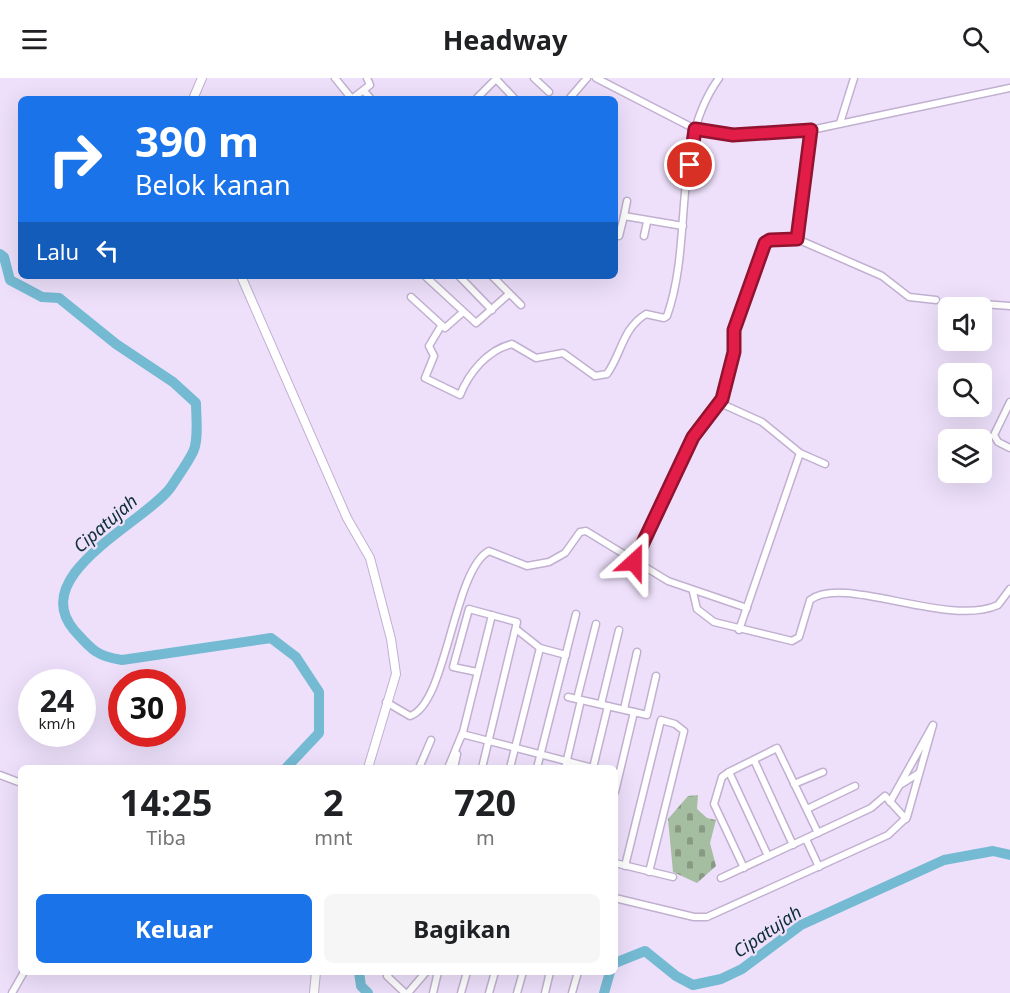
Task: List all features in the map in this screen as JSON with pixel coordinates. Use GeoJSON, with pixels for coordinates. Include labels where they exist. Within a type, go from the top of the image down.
{"type":"FeatureCollection","features":[{"type":"Feature","properties":{"kind":"street"},"geometry":{"type":"LineString","coordinates":[[194,96],[202,78]]}},
{"type":"Feature","properties":{"kind":"street"},"geometry":{"type":"LineString","coordinates":[[335,78],[350,96]]}},
{"type":"Feature","properties":{"kind":"street"},"geometry":{"type":"LineString","coordinates":[[356,96],[371,83],[367,78]]}},
{"type":"Feature","properties":{"kind":"street"},"geometry":{"type":"LineString","coordinates":[[479,96],[497,78],[512,96]]}},
{"type":"Feature","properties":{"kind":"street"},"geometry":{"type":"LineString","coordinates":[[534,78],[549,92]]}},
{"type":"Feature","properties":{"kind":"street"},"geometry":{"type":"LineString","coordinates":[[571,96],[586,78]]}},
{"type":"Feature","properties":{"kind":"street"},"geometry":{"type":"LineString","coordinates":[[596,78],[695,129],[733,135],[811,130],[1010,88]]}},
{"type":"Feature","properties":{"kind":"street"},"geometry":{"type":"LineString","coordinates":[[441,326],[429,346],[434,356],[425,378],[460,395],[475,368],[488,357],[512,344],[536,358],[563,353],[595,376],[602,377],[616,362],[625,334],[636,321],[646,314],[664,318],[667,316],[683,226],[686,186],[695,129],[707,94],[719,78]]}},
{"type":"Feature","properties":{"kind":"street"},"geometry":{"type":"LineString","coordinates":[[840,123],[854,78]]}},
{"type":"Feature","properties":{"kind":"street"},"geometry":{"type":"LineString","coordinates":[[364,91],[369,96]]}},
{"type":"Feature","properties":{"kind":"street"},"geometry":{"type":"LineString","coordinates":[[797,239],[811,130]]}},
{"type":"Feature","properties":{"kind":"street"},"geometry":{"type":"LineString","coordinates":[[619,236],[627,201]]}},
{"type":"Feature","properties":{"kind":"street"},"geometry":{"type":"LineString","coordinates":[[624,216],[647,222],[683,226]]}},
{"type":"Feature","properties":{"kind":"street"},"geometry":{"type":"LineString","coordinates":[[645,236],[647,222]]}},
{"type":"Feature","properties":{"kind":"street"},"geometry":{"type":"LineString","coordinates":[[634,562],[693,437],[720,403],[734,352],[734,330],[765,243],[770,240],[797,239],[882,276],[909,297],[936,300]]}},
{"type":"Feature","properties":{"kind":"street"},"geometry":{"type":"LineString","coordinates":[[242,279],[347,518],[370,558],[396,663],[396,674],[369,765]]}},
{"type":"Feature","properties":{"kind":"street"},"geometry":{"type":"LineString","coordinates":[[428,279],[462,313],[476,323],[509,294]]}},
{"type":"Feature","properties":{"kind":"street"},"geometry":{"type":"LineString","coordinates":[[462,279],[492,310]]}},
{"type":"Feature","properties":{"kind":"street"},"geometry":{"type":"LineString","coordinates":[[495,279],[521,305]]}},
{"type":"Feature","properties":{"kind":"street"},"geometry":{"type":"LineString","coordinates":[[498,282],[502,279]]}},
{"type":"Feature","properties":{"kind":"street"},"geometry":{"type":"LineString","coordinates":[[411,297],[441,326],[448,327],[462,313]]}},
{"type":"Feature","properties":{"kind":"street"},"geometry":{"type":"LineString","coordinates":[[992,305],[1010,306]]}},
{"type":"Feature","properties":{"kind":"street"},"geometry":{"type":"LineString","coordinates":[[1010,402],[994,435],[996,441],[1010,448]]}},
{"type":"Feature","properties":{"kind":"street"},"geometry":{"type":"LineString","coordinates":[[720,403],[762,422],[800,453],[825,464]]}},
{"type":"Feature","properties":{"kind":"street"},"geometry":{"type":"LineString","coordinates":[[739,630],[800,453]]}},
{"type":"Feature","properties":{"kind":"street"},"geometry":{"type":"LineString","coordinates":[[386,702],[410,716],[417,713],[428,699],[462,598],[480,558],[486,552],[492,552],[506,560],[527,566],[549,562],[565,553],[580,532],[586,531],[634,562],[693,592],[747,608]]}},
{"type":"Feature","properties":{"kind":"street"},"geometry":{"type":"LineString","coordinates":[[693,592],[695,603],[703,615],[739,630],[796,640],[810,600],[822,594],[849,594],[968,612],[998,605],[1010,589]]}},
{"type":"Feature","properties":{"kind":"street"},"geometry":{"type":"LineString","coordinates":[[477,672],[453,667],[469,609],[517,622],[483,765]]}},
{"type":"Feature","properties":{"kind":"street"},"geometry":{"type":"LineString","coordinates":[[538,765],[576,614]]}},
{"type":"Feature","properties":{"kind":"street"},"geometry":{"type":"LineString","coordinates":[[455,765],[492,615]]}},
{"type":"Feature","properties":{"kind":"street"},"geometry":{"type":"LineString","coordinates":[[462,734],[515,747],[566,765],[596,624]]}},
{"type":"Feature","properties":{"kind":"street"},"geometry":{"type":"LineString","coordinates":[[516,629],[540,648],[566,656]]}},
{"type":"Feature","properties":{"kind":"street"},"geometry":{"type":"LineString","coordinates":[[594,765],[620,630]]}},
{"type":"Feature","properties":{"kind":"street"},"geometry":{"type":"LineString","coordinates":[[511,765],[540,648]]}},
{"type":"Feature","properties":{"kind":"street"},"geometry":{"type":"LineString","coordinates":[[624,710],[637,652]]}},
{"type":"Feature","properties":{"kind":"street"},"geometry":{"type":"LineString","coordinates":[[568,697],[647,715],[656,676]]}},
{"type":"Feature","properties":{"kind":"street"},"geometry":{"type":"LineString","coordinates":[[618,769],[634,712]]}},
{"type":"Feature","properties":{"kind":"street"},"geometry":{"type":"LineString","coordinates":[[625,866],[661,720],[675,724],[684,731],[649,872]]}},
{"type":"Feature","properties":{"kind":"street"},"geometry":{"type":"LineString","coordinates":[[618,899],[694,917],[707,916],[888,835],[906,819],[933,725],[890,802]]}},
{"type":"Feature","properties":{"kind":"street"},"geometry":{"type":"LineString","coordinates":[[449,765],[462,734]]}},
{"type":"Feature","properties":{"kind":"street"},"geometry":{"type":"LineString","coordinates":[[420,765],[431,740]]}},
{"type":"Feature","properties":{"kind":"street"},"geometry":{"type":"LineString","coordinates":[[744,867],[714,804],[722,777],[777,748],[818,833]]}},
{"type":"Feature","properties":{"kind":"street"},"geometry":{"type":"LineString","coordinates":[[754,760],[793,845]]}},
{"type":"Feature","properties":{"kind":"street"},"geometry":{"type":"LineString","coordinates":[[729,772],[768,856]]}},
{"type":"Feature","properties":{"kind":"street"},"geometry":{"type":"LineString","coordinates":[[794,784],[823,772]]}},
{"type":"Feature","properties":{"kind":"street"},"geometry":{"type":"LineString","coordinates":[[899,785],[920,773]]}},
{"type":"Feature","properties":{"kind":"street"},"geometry":{"type":"LineString","coordinates":[[0,775],[18,782]]}},
{"type":"Feature","properties":{"kind":"street"},"geometry":{"type":"LineString","coordinates":[[807,808],[855,786]]}},
{"type":"Feature","properties":{"kind":"street"},"geometry":{"type":"LineString","coordinates":[[722,878],[871,808],[885,796],[906,819]]}},
{"type":"Feature","properties":{"kind":"street"},"geometry":{"type":"LineString","coordinates":[[806,839],[819,867]]}},
{"type":"Feature","properties":{"kind":"street"},"geometry":{"type":"LineString","coordinates":[[618,864],[673,878]]}},
{"type":"Feature","properties":{"kind":"street"},"geometry":{"type":"LineString","coordinates":[[12,993],[22,975]]}},
{"type":"Feature","properties":{"kind":"street"},"geometry":{"type":"LineString","coordinates":[[314,993],[316,975]]}},
{"type":"Feature","properties":{"kind":"street"},"geometry":{"type":"LineString","coordinates":[[388,975],[406,993],[423,975]]}},
{"type":"Feature","properties":{"kind":"street"},"geometry":{"type":"LineString","coordinates":[[433,993],[437,975]]}},
{"type":"Feature","properties":{"kind":"street"},"geometry":{"type":"LineString","coordinates":[[461,993],[465,975]]}},
{"type":"Feature","properties":{"kind":"street"},"geometry":{"type":"LineString","coordinates":[[489,993],[494,975]]}},
{"type":"Feature","properties":{"kind":"street"},"geometry":{"type":"LineString","coordinates":[[518,993],[522,975]]}},
{"type":"Feature","properties":{"kind":"street"},"geometry":{"type":"LineString","coordinates":[[545,993],[549,975]]}},
{"type":"Feature","properties":{"kind":"street"},"geometry":{"type":"LineString","coordinates":[[572,993],[577,975]]}},
{"type":"Feature","properties":{"kind":"green space"},"geometry":{"type":"Polygon","coordinates":[[[698,795],[697,809],[707,818],[716,820],[710,843],[716,866],[697,883],[673,872],[668,819],[688,796],[698,795]]]}},
{"type":"Feature","properties":{"kind":"waterway","name":"Cipatujah"},"geometry":{"type":"LineString","coordinates":[[0,254],[4,257],[10,280],[42,297],[59,298],[116,344],[173,382],[196,403],[195,447],[171,487],[158,501],[117,533],[77,569],[66,589],[64,609],[74,630],[95,651],[122,660],[271,638],[296,657],[319,692],[319,733],[289,765]]}},
{"type":"Feature","properties":{"kind":"waterway","name":"Cipatujah"},"geometry":{"type":"LineString","coordinates":[[618,962],[645,951],[676,976],[693,985],[721,979],[742,969],[801,925],[944,860],[993,851],[1010,855]]}},
{"type":"Feature","properties":{"kind":"waterway","name":"Cipatujah"},"geometry":{"type":"LineString","coordinates":[[359,975],[361,986],[368,993]]}},
{"type":"Feature","properties":{"kind":"waterway","name":"Cipatujah"},"geometry":{"type":"LineString","coordinates":[[604,993],[609,975]]}},
{"type":"Feature","properties":{"kind":"route"},"geometry":{"type":"LineString","coordinates":[[634,562],[693,437],[703,422],[717,409],[722,399],[734,352],[734,330],[765,243],[770,240],[797,239],[811,130],[733,135],[695,129],[690,165]]}}]}
